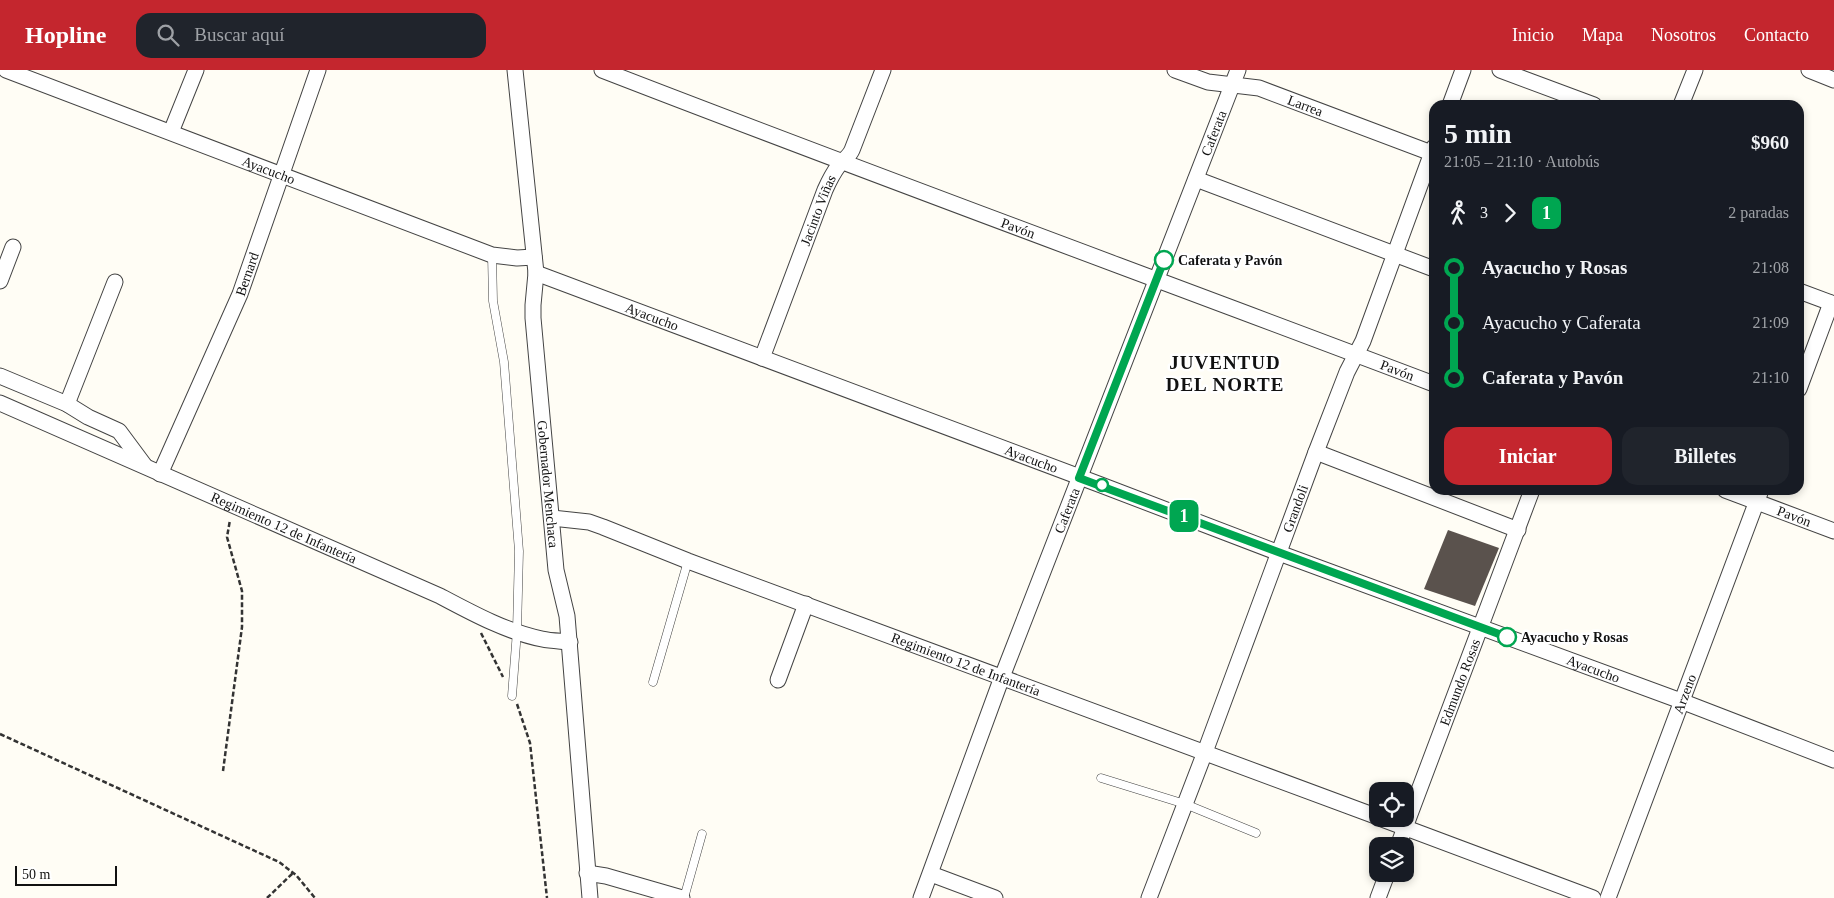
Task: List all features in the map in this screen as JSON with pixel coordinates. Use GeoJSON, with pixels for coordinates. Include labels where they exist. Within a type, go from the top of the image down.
{"type":"FeatureCollection","features":[{"type":"Feature","properties":{"kind":"street","name":"Ayacucho"},"geometry":{"type":"LineString","coordinates":[[6,70],[492,255],[517,258],[534,257]]}},
{"type":"Feature","properties":{"kind":"street"},"geometry":{"type":"LineString","coordinates":[[171,132],[196,70]]}},
{"type":"Feature","properties":{"kind":"street","name":"Bernard"},"geometry":{"type":"LineString","coordinates":[[160,474],[240,294],[318,70]]}},
{"type":"Feature","properties":{"kind":"street","name":"Gobernador Menchaca"},"geometry":{"type":"LineString","coordinates":[[515,70],[536,273],[533,318],[556,570],[558,586],[565,604],[570,642],[590,898]]}},
{"type":"Feature","properties":{"kind":"street","name":"Pavón"},"geometry":{"type":"LineString","coordinates":[[602,70],[841,163],[1429,382]]}},
{"type":"Feature","properties":{"kind":"street","name":"Jacinto Viñas"},"geometry":{"type":"LineString","coordinates":[[762,358],[825,190],[831,176],[852,150],[883,70]]}},
{"type":"Feature","properties":{"kind":"street","name":"Larrea"},"geometry":{"type":"LineString","coordinates":[[1175,70],[1208,82],[1258,88],[1429,150]]}},
{"type":"Feature","properties":{"kind":"street","name":"Caferata"},"geometry":{"type":"LineString","coordinates":[[921,898],[1002,676],[1238,70]]}},
{"type":"Feature","properties":{"kind":"street"},"geometry":{"type":"LineString","coordinates":[[1452,100],[1463,70]]}},
{"type":"Feature","properties":{"kind":"street"},"geometry":{"type":"LineString","coordinates":[[1500,70],[1581,100]]}},
{"type":"Feature","properties":{"kind":"street"},"geometry":{"type":"LineString","coordinates":[[1683,100],[1694,70]]}},
{"type":"Feature","properties":{"kind":"street"},"geometry":{"type":"LineString","coordinates":[[1809,70],[1834,80]]}},
{"type":"Feature","properties":{"kind":"street","name":"Grandoli"},"geometry":{"type":"LineString","coordinates":[[1149,898],[1316,452],[1362,340],[1429,162]]}},
{"type":"Feature","properties":{"kind":"street"},"geometry":{"type":"LineString","coordinates":[[1196,179],[1429,267]]}},
{"type":"Feature","properties":{"kind":"street"},"geometry":{"type":"LineString","coordinates":[[0,281],[13,247]]}},
{"type":"Feature","properties":{"kind":"street","name":"Ayacucho"},"geometry":{"type":"LineString","coordinates":[[536,273],[1834,760]]}},
{"type":"Feature","properties":{"kind":"street"},"geometry":{"type":"LineString","coordinates":[[67,404],[115,282]]}},
{"type":"Feature","properties":{"kind":"street"},"geometry":{"type":"LineString","coordinates":[[1804,293],[1833,304],[1804,377]]}},
{"type":"Feature","properties":{"kind":"street"},"geometry":{"type":"LineString","coordinates":[[0,376],[67,404],[88,418],[120,431],[145,466]]}},
{"type":"Feature","properties":{"kind":"street","name":"Regimiento 12 de Infantería"},"geometry":{"type":"LineString","coordinates":[[0,403],[440,596],[470,612],[542,639],[570,642]]}},
{"type":"Feature","properties":{"kind":"street"},"geometry":{"type":"LineString","coordinates":[[1316,452],[1518,530]]}},
{"type":"Feature","properties":{"kind":"street","name":"Edmundo Rosas"},"geometry":{"type":"LineString","coordinates":[[1402,837],[1530,495]]}},
{"type":"Feature","properties":{"kind":"street","name":"Pavón"},"geometry":{"type":"LineString","coordinates":[[1758,496],[1834,531]]}},
{"type":"Feature","properties":{"kind":"street","name":"Arzeno"},"geometry":{"type":"LineString","coordinates":[[1608,898],[1758,496]]}},
{"type":"Feature","properties":{"kind":"street","name":"Regimiento 12 de Infantería"},"geometry":{"type":"LineString","coordinates":[[552,518],[589,522],[603,527],[688,561],[1369,814]]}},
{"type":"Feature","properties":{"kind":"street"},"geometry":{"type":"LineString","coordinates":[[778,680],[806,604]]}},
{"type":"Feature","properties":{"kind":"street"},"geometry":{"type":"LineString","coordinates":[[1405,828],[1593,898]]}},
{"type":"Feature","properties":{"kind":"street"},"geometry":{"type":"LineString","coordinates":[[587,874],[606,876],[683,898]]}},
{"type":"Feature","properties":{"kind":"street"},"geometry":{"type":"LineString","coordinates":[[931,874],[995,898]]}},
{"type":"Feature","properties":{"kind":"street"},"geometry":{"type":"LineString","coordinates":[[1378,898],[1385,882]]}},
{"type":"Feature","properties":{"kind":"lane"},"geometry":{"type":"LineString","coordinates":[[492,255],[493,301],[504,362],[518,534],[517,631],[512,696]]}},
{"type":"Feature","properties":{"kind":"lane"},"geometry":{"type":"LineString","coordinates":[[653,682],[688,561]]}},
{"type":"Feature","properties":{"kind":"lane"},"geometry":{"type":"LineString","coordinates":[[1101,778],[1185,804],[1256,833]]}},
{"type":"Feature","properties":{"kind":"lane"},"geometry":{"type":"LineString","coordinates":[[683,898],[702,834]]}},
{"type":"Feature","properties":{"kind":"path"},"geometry":{"type":"LineString","coordinates":[[223,771],[242,626],[242,591],[228,537],[233,506]]}},
{"type":"Feature","properties":{"kind":"path"},"geometry":{"type":"LineString","coordinates":[[470,612],[520,709],[530,743],[547,898]]}},
{"type":"Feature","properties":{"kind":"path"},"geometry":{"type":"LineString","coordinates":[[0,734],[279,862],[293,873],[315,898]]}},
{"type":"Feature","properties":{"kind":"path"},"geometry":{"type":"LineString","coordinates":[[267,898],[293,873]]}},
{"type":"Feature","properties":{"kind":"building"},"geometry":{"type":"Polygon","coordinates":[[[1448,530],[1499,548],[1475,606],[1424,589],[1448,530]]]}},
{"type":"Feature","properties":{"kind":"bus line","name":"1"},"geometry":{"type":"LineString","coordinates":[[1164,260],[1079,478],[1101,484],[1279,553],[1507,637]]}},
{"type":"Feature","properties":{"kind":"place","name":"Caferata y Pavón"},"geometry":{"type":"Point","coordinates":[1164,260]}},
{"type":"Feature","properties":{"kind":"place","name":"Ayacucho y Rosas"},"geometry":{"type":"Point","coordinates":[1507,637]}},
{"type":"Feature","properties":{"kind":"district","name":"JUVENTUD DEL NORTE"},"geometry":{"type":"Point","coordinates":[1225,373]}}]}
